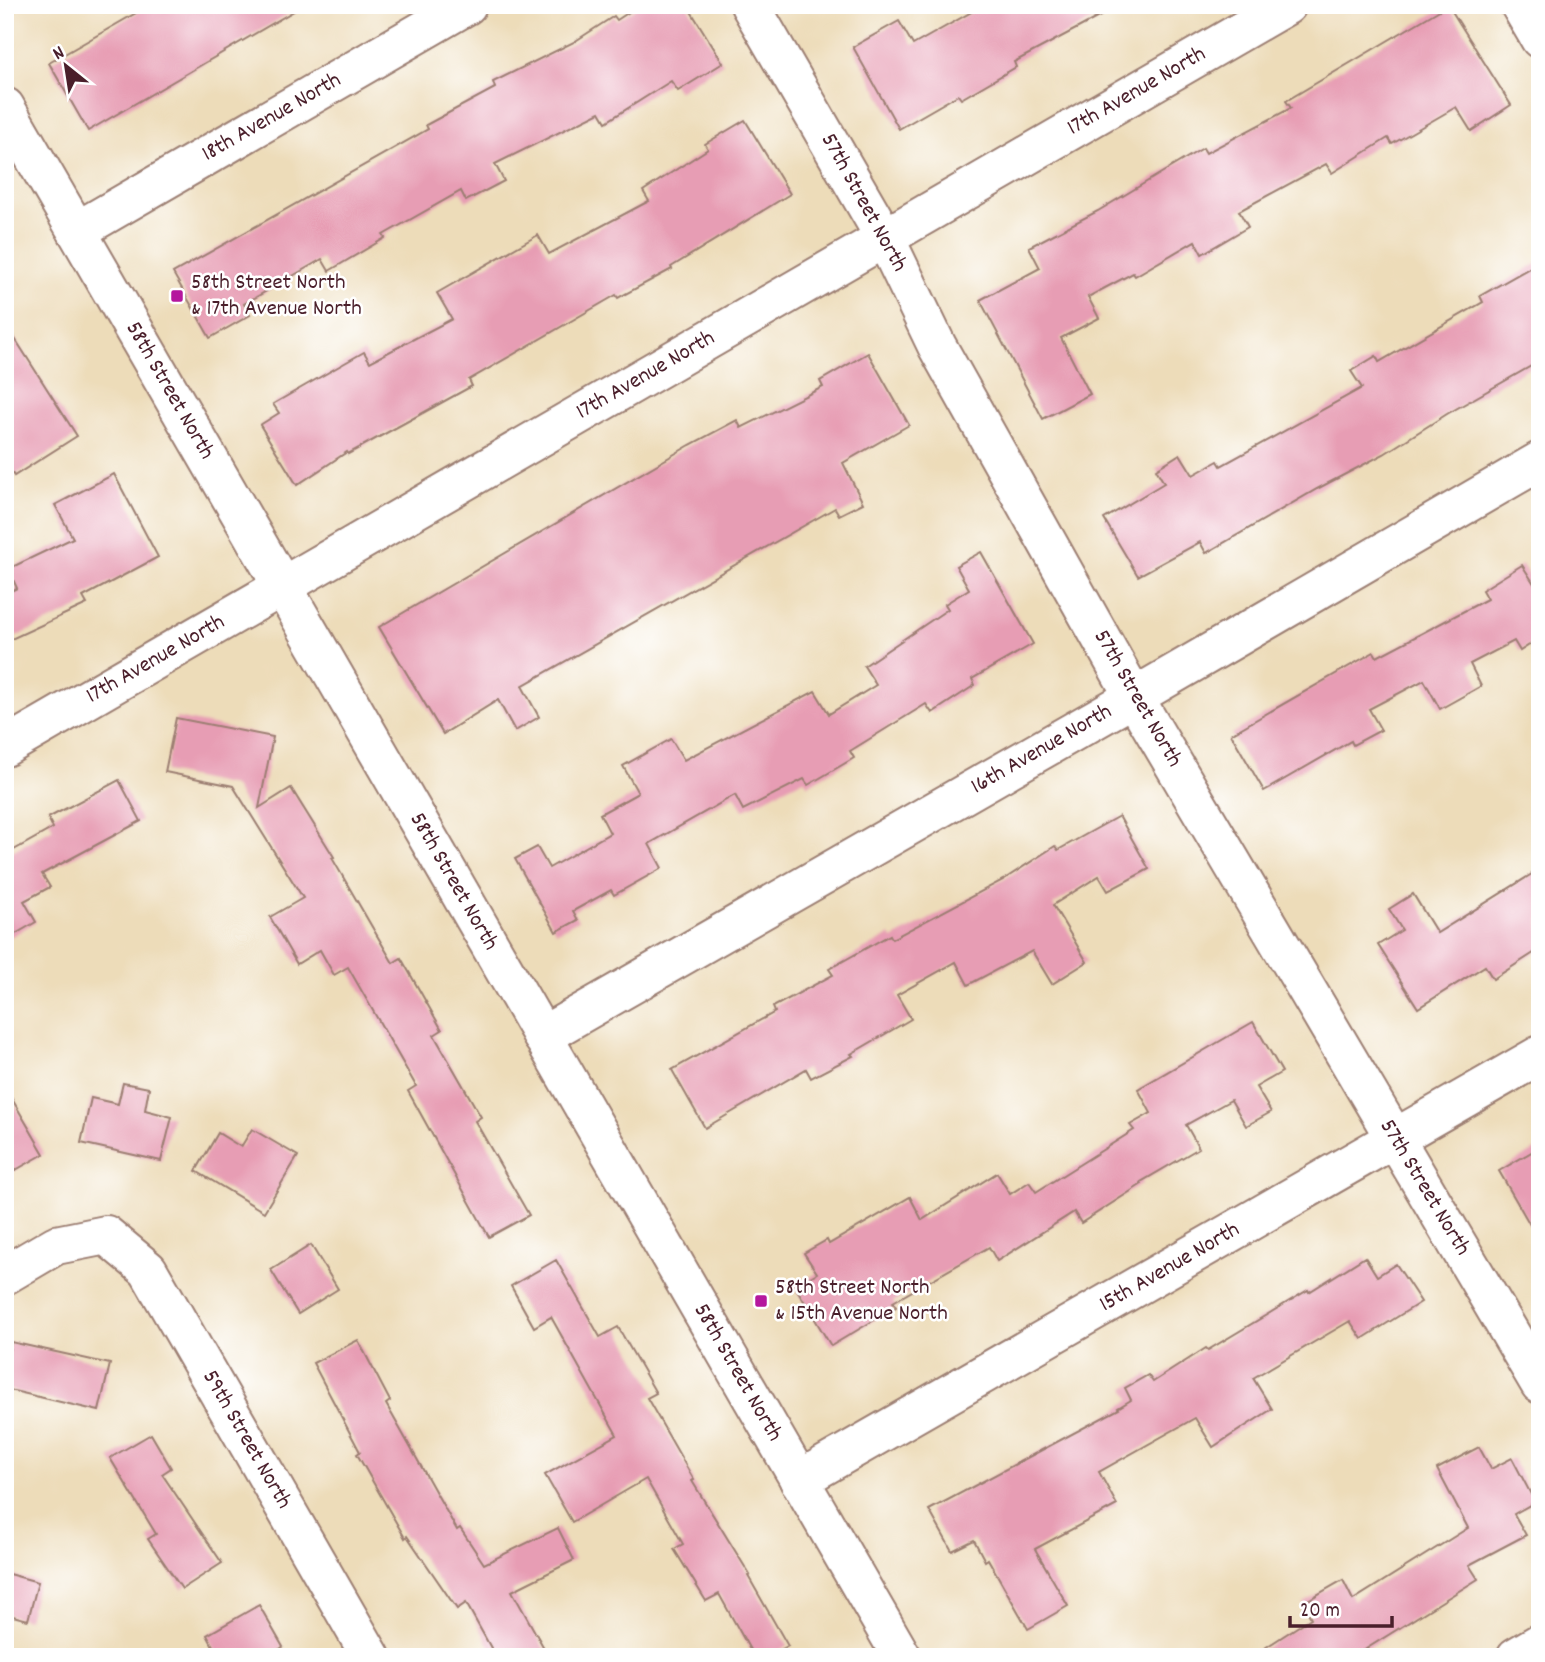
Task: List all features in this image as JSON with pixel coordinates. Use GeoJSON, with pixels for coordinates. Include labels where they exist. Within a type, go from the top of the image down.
{"type":"FeatureCollection","features":[{"type":"Feature","properties":{"kind":"street","name":"18th Avenue North"},"geometry":{"type":"LineString","coordinates":[[77,231],[467,5]]}},
{"type":"Feature","properties":{"kind":"street","name":"57th Street North"},"geometry":{"type":"LineString","coordinates":[[750,5],[885,238],[937,346],[1134,697],[1540,1384]]}},
{"type":"Feature","properties":{"kind":"street","name":"17th Avenue North"},"geometry":{"type":"LineString","coordinates":[[5,747],[1287,5]]}},
{"type":"Feature","properties":{"kind":"street"},"geometry":{"type":"LineString","coordinates":[[1520,5],[1540,39]]}},
{"type":"Feature","properties":{"kind":"street","name":"58th Street North"},"geometry":{"type":"LineString","coordinates":[[5,107],[901,1657]]}},
{"type":"Feature","properties":{"kind":"street","name":"16th Avenue North"},"geometry":{"type":"LineString","coordinates":[[542,1036],[1540,461]]}},
{"type":"Feature","properties":{"kind":"street","name":"15th Avenue North"},"geometry":{"type":"LineString","coordinates":[[799,1480],[1540,1055]]}},
{"type":"Feature","properties":{"kind":"street","name":"59th Street North"},"geometry":{"type":"LineString","coordinates":[[5,1275],[56,1245],[106,1235],[148,1270],[371,1657]]}},
{"type":"Feature","properties":{"kind":"street"},"geometry":{"type":"LineString","coordinates":[[1516,1657],[1540,1643]]}},
{"type":"Feature","properties":{"kind":"building"},"geometry":{"type":"Polygon","coordinates":[[[150,5],[304,5],[88,131],[49,63],[150,5]]]}},
{"type":"Feature","properties":{"kind":"building"},"geometry":{"type":"Polygon","coordinates":[[[640,5],[687,5],[723,63],[678,91],[671,81],[606,122],[600,112],[495,164],[504,181],[466,201],[461,191],[383,235],[385,238],[329,271],[322,259],[244,304],[250,315],[210,338],[173,273],[428,129],[426,125],[495,88],[493,82],[574,42],[614,16],[617,20],[640,5]]]}},
{"type":"Feature","properties":{"kind":"building"},"geometry":{"type":"Polygon","coordinates":[[[984,5],[1121,5],[1014,62],[1016,67],[961,99],[958,95],[899,129],[853,47],[899,21],[913,45],[984,5]]]}},
{"type":"Feature","properties":{"kind":"building"},"geometry":{"type":"Polygon","coordinates":[[[1448,5],[1511,105],[1471,131],[1456,107],[1392,144],[1388,138],[1332,173],[1326,164],[1239,211],[1248,227],[1202,254],[1195,241],[1135,276],[1133,273],[1088,297],[1099,318],[1061,338],[1090,394],[1043,419],[980,300],[1040,268],[1029,247],[1098,211],[1203,148],[1206,153],[1291,108],[1286,101],[1448,5]]]}},
{"type":"Feature","properties":{"kind":"building"},"geometry":{"type":"Polygon","coordinates":[[[745,120],[790,194],[671,267],[672,269],[618,298],[616,295],[469,380],[472,386],[348,454],[347,452],[297,485],[260,425],[279,413],[273,404],[364,352],[370,362],[452,319],[437,293],[538,235],[549,254],[649,201],[643,191],[708,149],[705,144],[745,120]]]}},
{"type":"Feature","properties":{"kind":"building"},"geometry":{"type":"Polygon","coordinates":[[[1540,262],[1540,361],[1384,454],[1206,553],[1200,542],[1138,576],[1104,519],[1164,483],[1156,469],[1180,454],[1193,475],[1218,461],[1221,466],[1362,388],[1351,371],[1376,356],[1379,362],[1483,302],[1480,296],[1540,262]]]}},
{"type":"Feature","properties":{"kind":"building"},"geometry":{"type":"Polygon","coordinates":[[[5,323],[77,436],[14,476],[5,462],[5,323]]]}},
{"type":"Feature","properties":{"kind":"building"},"geometry":{"type":"Polygon","coordinates":[[[868,353],[909,425],[843,463],[863,503],[839,515],[835,508],[522,686],[539,717],[515,731],[498,700],[443,734],[379,627],[690,445],[737,420],[741,428],[823,387],[820,381],[868,353]]]}},
{"type":"Feature","properties":{"kind":"building"},"geometry":{"type":"Polygon","coordinates":[[[114,474],[158,557],[83,597],[87,604],[5,642],[5,594],[17,588],[8,569],[73,538],[55,505],[114,474]]]}},
{"type":"Feature","properties":{"kind":"building"},"geometry":{"type":"Polygon","coordinates":[[[981,552],[1033,644],[972,679],[975,685],[932,713],[926,704],[850,751],[854,758],[808,785],[804,779],[743,810],[735,795],[649,844],[662,868],[614,895],[611,890],[573,911],[578,920],[556,932],[515,859],[537,847],[549,868],[610,833],[600,814],[638,793],[623,766],[671,739],[684,760],[815,691],[829,714],[876,685],[864,666],[948,609],[945,604],[969,589],[956,566],[981,552]]]}},
{"type":"Feature","properties":{"kind":"building"},"geometry":{"type":"Polygon","coordinates":[[[1522,565],[1540,593],[1540,638],[1520,651],[1514,641],[1470,664],[1481,686],[1440,709],[1424,680],[1369,709],[1381,730],[1353,745],[1351,741],[1264,791],[1231,734],[1374,652],[1377,657],[1487,599],[1482,590],[1522,565]]]}},
{"type":"Feature","properties":{"kind":"building"},"geometry":{"type":"Polygon","coordinates":[[[176,718],[273,737],[259,808],[291,788],[334,857],[332,858],[393,963],[401,958],[442,1030],[434,1035],[481,1117],[475,1121],[529,1215],[489,1237],[408,1091],[416,1086],[348,967],[334,975],[320,950],[297,964],[270,917],[303,898],[233,786],[165,772],[176,718]]]}},
{"type":"Feature","properties":{"kind":"building"},"geometry":{"type":"Polygon","coordinates":[[[119,780],[141,821],[42,874],[50,887],[24,901],[36,922],[5,940],[5,855],[53,828],[48,818],[119,780]]]}},
{"type":"Feature","properties":{"kind":"building"},"geometry":{"type":"Polygon","coordinates":[[[1119,816],[1149,869],[1108,891],[1099,876],[1053,905],[1087,962],[1052,984],[1032,951],[968,985],[956,962],[897,995],[911,1019],[851,1054],[853,1056],[811,1078],[806,1069],[705,1128],[672,1070],[775,1012],[773,1007],[833,975],[829,969],[890,935],[892,939],[1003,880],[1055,846],[1058,850],[1119,816]]]}},
{"type":"Feature","properties":{"kind":"building"},"geometry":{"type":"Polygon","coordinates":[[[1540,869],[1540,949],[1493,979],[1485,966],[1418,1008],[1378,945],[1402,930],[1389,909],[1413,894],[1437,933],[1540,869]]]}},
{"type":"Feature","properties":{"kind":"building"},"geometry":{"type":"Polygon","coordinates":[[[1253,1022],[1282,1072],[1256,1087],[1271,1112],[1246,1126],[1231,1100],[1186,1125],[1199,1148],[1141,1182],[1142,1184],[1081,1223],[1074,1212],[997,1261],[989,1247],[893,1302],[896,1307],[831,1346],[795,1286],[817,1273],[804,1253],[827,1240],[829,1244],[910,1197],[922,1220],[997,1173],[1010,1194],[1029,1182],[1036,1192],[1134,1130],[1130,1125],[1151,1113],[1138,1089],[1253,1022]]]}},
{"type":"Feature","properties":{"kind":"building"},"geometry":{"type":"Polygon","coordinates":[[[123,1083],[149,1088],[145,1110],[172,1117],[161,1161],[81,1143],[91,1098],[118,1104],[123,1083]]]}},
{"type":"Feature","properties":{"kind":"building"},"geometry":{"type":"Polygon","coordinates":[[[5,1087],[44,1154],[5,1176],[5,1087]]]}},
{"type":"Feature","properties":{"kind":"building"},"geometry":{"type":"Polygon","coordinates":[[[252,1129],[298,1156],[264,1212],[196,1171],[218,1133],[241,1147],[252,1129]]]}},
{"type":"Feature","properties":{"kind":"building"},"geometry":{"type":"Polygon","coordinates":[[[1540,1147],[1540,1242],[1499,1171],[1540,1147]]]}},
{"type":"Feature","properties":{"kind":"building"},"geometry":{"type":"Polygon","coordinates":[[[311,1245],[338,1289],[298,1314],[271,1270],[311,1245]]]}},
{"type":"Feature","properties":{"kind":"building"},"geometry":{"type":"Polygon","coordinates":[[[1365,1257],[1377,1276],[1396,1264],[1421,1302],[1362,1339],[1350,1321],[1253,1378],[1272,1409],[1213,1447],[1195,1418],[1099,1472],[1117,1505],[1035,1549],[1068,1606],[1028,1629],[988,1559],[985,1561],[974,1540],[952,1551],[929,1510],[1119,1409],[1131,1400],[1125,1388],[1148,1375],[1153,1382],[1206,1348],[1208,1350],[1365,1257]]]}},
{"type":"Feature","properties":{"kind":"building"},"geometry":{"type":"Polygon","coordinates":[[[556,1260],[600,1337],[618,1327],[656,1393],[647,1398],[788,1646],[768,1657],[754,1657],[719,1594],[706,1601],[674,1549],[683,1544],[646,1479],[572,1522],[545,1475],[617,1435],[551,1317],[534,1327],[511,1286],[556,1260]]]}},
{"type":"Feature","properties":{"kind":"building"},"geometry":{"type":"Polygon","coordinates":[[[358,1340],[390,1401],[386,1404],[457,1530],[460,1528],[484,1564],[558,1528],[574,1560],[512,1591],[549,1657],[496,1657],[466,1603],[457,1609],[407,1536],[405,1538],[357,1454],[360,1452],[313,1363],[358,1340]]]}},
{"type":"Feature","properties":{"kind":"building"},"geometry":{"type":"Polygon","coordinates":[[[11,1342],[110,1364],[99,1411],[5,1389],[5,1367],[11,1342]]]}},
{"type":"Feature","properties":{"kind":"building"},"geometry":{"type":"Polygon","coordinates":[[[151,1434],[171,1468],[162,1474],[222,1563],[182,1589],[148,1539],[156,1534],[110,1458],[151,1434]]]}},
{"type":"Feature","properties":{"kind":"building"},"geometry":{"type":"Polygon","coordinates":[[[1479,1447],[1491,1469],[1512,1458],[1535,1502],[1514,1514],[1526,1535],[1469,1565],[1478,1579],[1353,1657],[1251,1657],[1311,1618],[1303,1603],[1343,1580],[1353,1600],[1468,1528],[1437,1469],[1479,1447]]]}},
{"type":"Feature","properties":{"kind":"building"},"geometry":{"type":"Polygon","coordinates":[[[5,1573],[38,1582],[28,1620],[5,1614],[5,1573]]]}},
{"type":"Feature","properties":{"kind":"building"},"geometry":{"type":"Polygon","coordinates":[[[259,1605],[283,1647],[266,1657],[219,1657],[207,1635],[259,1605]]]}},
{"type":"Feature","properties":{"kind":"place","name":"58th Street North & 17th Avenue North"},"geometry":{"type":"Point","coordinates":[177,296]}},
{"type":"Feature","properties":{"kind":"place","name":"58th Street North & 15th Avenue North"},"geometry":{"type":"Point","coordinates":[761,1301]}}]}
